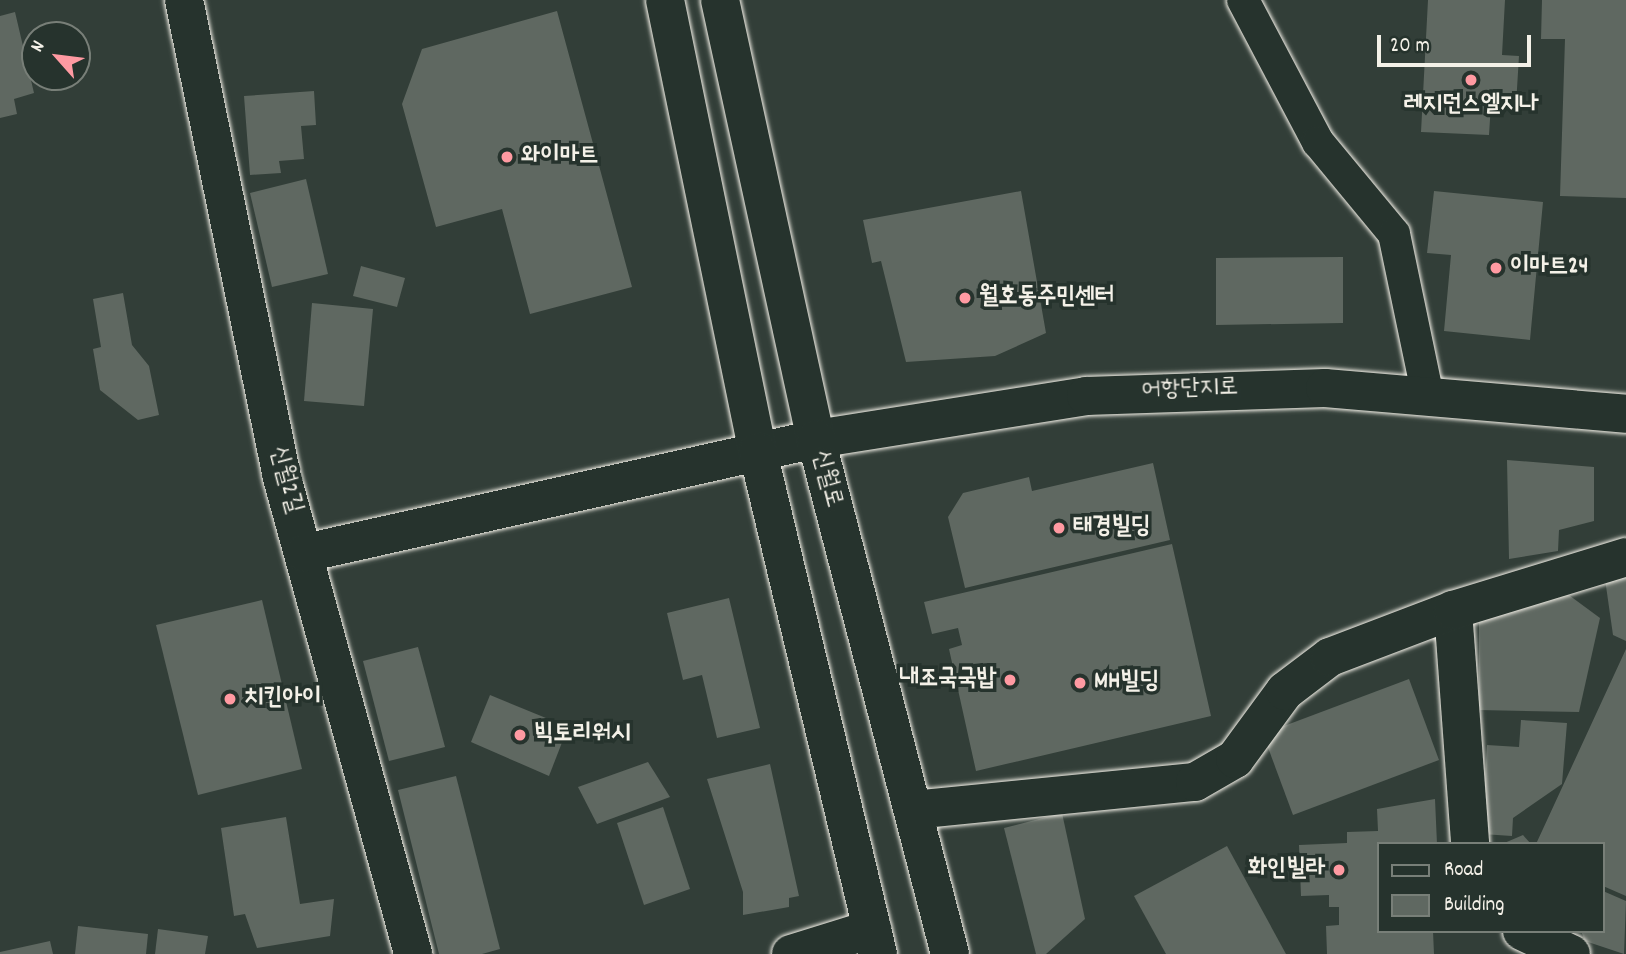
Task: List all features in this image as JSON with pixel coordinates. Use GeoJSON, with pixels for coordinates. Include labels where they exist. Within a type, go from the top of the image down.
{"type":"FeatureCollection","features":[{"type":"Feature","properties":{"kind":"street","name":"신월2길"},"geometry":{"type":"LineString","coordinates":[[184,0],[281,474],[305,553],[413,954]]}},
{"type":"Feature","properties":{"kind":"street"},"geometry":{"type":"LineString","coordinates":[[665,0],[758,452],[875,942],[791,954]]}},
{"type":"Feature","properties":{"kind":"street","name":"신월로"},"geometry":{"type":"LineString","coordinates":[[720,0],[816,439],[950,954]]}},
{"type":"Feature","properties":{"kind":"street","name":"어항단지로"},"geometry":{"type":"LineString","coordinates":[[305,553],[816,439],[1102,394],[1325,387],[1427,392],[1626,414]]}},
{"type":"Feature","properties":{"kind":"street"},"geometry":{"type":"LineString","coordinates":[[913,810],[1195,782],[1235,759],[1308,670],[1453,610],[1626,557]]}},
{"type":"Feature","properties":{"kind":"street"},"geometry":{"type":"LineString","coordinates":[[1453,610],[1470,842]]}},
{"type":"Feature","properties":{"kind":"street"},"geometry":{"type":"LineString","coordinates":[[1526,933],[1572,954]]}},
{"type":"Feature","properties":{"kind":"lane"},"geometry":{"type":"LineString","coordinates":[[1243,0],[1318,142],[1394,234],[1427,392]]}},
{"type":"Feature","properties":{"kind":"building","name":"레지던스엘지나"},"geometry":{"type":"Polygon","coordinates":[[[1428,0],[1505,0],[1502,55],[1519,56],[1516,105],[1491,104],[1489,135],[1421,132],[1428,0]]]}},
{"type":"Feature","properties":{"kind":"building"},"geometry":{"type":"Polygon","coordinates":[[[1542,0],[1626,0],[1626,198],[1560,196],[1565,39],[1541,39],[1542,0]]]}},
{"type":"Feature","properties":{"kind":"building","name":"와이마트"},"geometry":{"type":"Polygon","coordinates":[[[557,11],[632,287],[530,314],[502,209],[436,227],[402,104],[422,49],[557,11]]]}},
{"type":"Feature","properties":{"kind":"building"},"geometry":{"type":"Polygon","coordinates":[[[15,12],[21,38],[21,91],[34,93],[14,99],[17,114],[0,118],[0,16],[15,12]]]}},
{"type":"Feature","properties":{"kind":"building"},"geometry":{"type":"Polygon","coordinates":[[[314,91],[316,125],[301,126],[304,159],[279,161],[281,173],[250,175],[244,96],[314,91]]]}},
{"type":"Feature","properties":{"kind":"building"},"geometry":{"type":"Polygon","coordinates":[[[306,179],[328,274],[272,287],[250,193],[306,179]]]}},
{"type":"Feature","properties":{"kind":"building","name":"월호동주민센터"},"geometry":{"type":"Polygon","coordinates":[[[1021,191],[1046,333],[995,356],[906,362],[881,261],[872,263],[863,220],[1021,191]]]}},
{"type":"Feature","properties":{"kind":"building"},"geometry":{"type":"Polygon","coordinates":[[[1434,191],[1543,202],[1530,340],[1444,331],[1451,255],[1427,253],[1434,191]]]}},
{"type":"Feature","properties":{"kind":"building"},"geometry":{"type":"Polygon","coordinates":[[[1343,257],[1343,323],[1216,325],[1216,258],[1343,257]]]}},
{"type":"Feature","properties":{"kind":"building"},"geometry":{"type":"Polygon","coordinates":[[[361,266],[405,278],[397,307],[353,296],[361,266]]]}},
{"type":"Feature","properties":{"kind":"building"},"geometry":{"type":"Polygon","coordinates":[[[123,293],[132,345],[149,366],[159,415],[138,420],[100,390],[93,349],[101,347],[93,299],[123,293]]]}},
{"type":"Feature","properties":{"kind":"building"},"geometry":{"type":"Polygon","coordinates":[[[312,303],[373,309],[364,406],[304,401],[312,303]]]}},
{"type":"Feature","properties":{"kind":"building"},"geometry":{"type":"Polygon","coordinates":[[[1507,460],[1594,467],[1594,521],[1559,530],[1558,551],[1509,559],[1507,460]]]}},
{"type":"Feature","properties":{"kind":"building","name":"태경빌딩"},"geometry":{"type":"Polygon","coordinates":[[[1153,463],[1170,540],[965,588],[948,517],[963,493],[1029,477],[1032,491],[1153,463]]]}},
{"type":"Feature","properties":{"kind":"building","name":"MH빌딩"},"geometry":{"type":"Polygon","coordinates":[[[1172,544],[1211,716],[976,771],[949,649],[962,645],[958,628],[932,634],[924,602],[1172,544]]]}},
{"type":"Feature","properties":{"kind":"building"},"geometry":{"type":"Polygon","coordinates":[[[1626,573],[1626,641],[1613,635],[1605,579],[1626,573]]]}},
{"type":"Feature","properties":{"kind":"building"},"geometry":{"type":"Polygon","coordinates":[[[1562,590],[1600,618],[1579,712],[1479,710],[1479,621],[1562,590]]]}},
{"type":"Feature","properties":{"kind":"building"},"geometry":{"type":"Polygon","coordinates":[[[729,598],[760,728],[717,738],[702,675],[683,680],[667,613],[729,598]]]}},
{"type":"Feature","properties":{"kind":"building"},"geometry":{"type":"Polygon","coordinates":[[[262,600],[302,769],[198,795],[156,625],[262,600]]]}},
{"type":"Feature","properties":{"kind":"building"},"geometry":{"type":"Polygon","coordinates":[[[418,647],[445,747],[389,761],[363,661],[418,647]]]}},
{"type":"Feature","properties":{"kind":"building"},"geometry":{"type":"Polygon","coordinates":[[[1626,649],[1626,896],[1605,887],[1605,842],[1537,842],[1626,649]]]}},
{"type":"Feature","properties":{"kind":"building"},"geometry":{"type":"Polygon","coordinates":[[[1409,679],[1439,760],[1293,815],[1263,734],[1409,679]]]}},
{"type":"Feature","properties":{"kind":"building","name":"빅토리워시"},"geometry":{"type":"Polygon","coordinates":[[[490,695],[568,727],[549,776],[471,742],[490,695]]]}},
{"type":"Feature","properties":{"kind":"building"},"geometry":{"type":"Polygon","coordinates":[[[1521,720],[1567,723],[1562,784],[1513,818],[1512,836],[1482,834],[1487,745],[1519,747],[1521,720]]]}},
{"type":"Feature","properties":{"kind":"building"},"geometry":{"type":"Polygon","coordinates":[[[648,762],[670,797],[597,824],[578,787],[648,762]]]}},
{"type":"Feature","properties":{"kind":"building"},"geometry":{"type":"Polygon","coordinates":[[[770,764],[799,896],[789,898],[789,907],[743,915],[743,892],[707,779],[770,764]]]}},
{"type":"Feature","properties":{"kind":"building"},"geometry":{"type":"Polygon","coordinates":[[[456,776],[500,949],[482,954],[439,954],[398,790],[456,776]]]}},
{"type":"Feature","properties":{"kind":"building","name":"화인빌라"},"geometry":{"type":"Polygon","coordinates":[[[1435,799],[1437,842],[1378,842],[1378,933],[1433,933],[1434,954],[1327,954],[1326,926],[1339,925],[1339,907],[1329,907],[1329,895],[1301,896],[1299,845],[1347,843],[1347,832],[1378,831],[1377,809],[1435,799]]]}},
{"type":"Feature","properties":{"kind":"building"},"geometry":{"type":"Polygon","coordinates":[[[663,807],[690,889],[644,905],[617,823],[663,807]]]}},
{"type":"Feature","properties":{"kind":"building"},"geometry":{"type":"Polygon","coordinates":[[[1062,813],[1085,919],[1046,954],[1036,954],[1004,828],[1062,813]]]}},
{"type":"Feature","properties":{"kind":"building"},"geometry":{"type":"Polygon","coordinates":[[[286,817],[300,904],[334,899],[330,936],[257,948],[245,914],[234,916],[221,828],[286,817]]]}},
{"type":"Feature","properties":{"kind":"building"},"geometry":{"type":"Polygon","coordinates":[[[1523,835],[1529,842],[1507,842],[1523,835]]]}},
{"type":"Feature","properties":{"kind":"building"},"geometry":{"type":"Polygon","coordinates":[[[1227,846],[1286,954],[1166,954],[1134,896],[1227,846]]]}},
{"type":"Feature","properties":{"kind":"building"},"geometry":{"type":"Polygon","coordinates":[[[1605,892],[1626,901],[1624,954],[1585,941],[1582,933],[1605,933],[1605,892]]]}},
{"type":"Feature","properties":{"kind":"building"},"geometry":{"type":"Polygon","coordinates":[[[78,926],[148,934],[146,954],[75,954],[78,926]]]}},
{"type":"Feature","properties":{"kind":"building"},"geometry":{"type":"Polygon","coordinates":[[[158,929],[208,936],[205,954],[155,954],[158,929]]]}},
{"type":"Feature","properties":{"kind":"building"},"geometry":{"type":"Polygon","coordinates":[[[50,941],[53,954],[0,954],[0,952],[50,941]]]}},
{"type":"Feature","properties":{"kind":"place","name":"레지던스엘지나"},"geometry":{"type":"Point","coordinates":[1471,80]}},
{"type":"Feature","properties":{"kind":"place","name":"와이마트"},"geometry":{"type":"Point","coordinates":[507,157]}},
{"type":"Feature","properties":{"kind":"place","name":"이마트24"},"geometry":{"type":"Point","coordinates":[1496,268]}},
{"type":"Feature","properties":{"kind":"place","name":"월호동주민센터"},"geometry":{"type":"Point","coordinates":[965,298]}},
{"type":"Feature","properties":{"kind":"place","name":"태경빌딩"},"geometry":{"type":"Point","coordinates":[1059,528]}},
{"type":"Feature","properties":{"kind":"place","name":"내조국국밥"},"geometry":{"type":"Point","coordinates":[1010,680]}},
{"type":"Feature","properties":{"kind":"place","name":"MH빌딩"},"geometry":{"type":"Point","coordinates":[1080,683]}},
{"type":"Feature","properties":{"kind":"place","name":"치킨아이"},"geometry":{"type":"Point","coordinates":[230,699]}},
{"type":"Feature","properties":{"kind":"place","name":"빅토리워시"},"geometry":{"type":"Point","coordinates":[520,735]}},
{"type":"Feature","properties":{"kind":"place","name":"화인빌라"},"geometry":{"type":"Point","coordinates":[1339,870]}}]}
